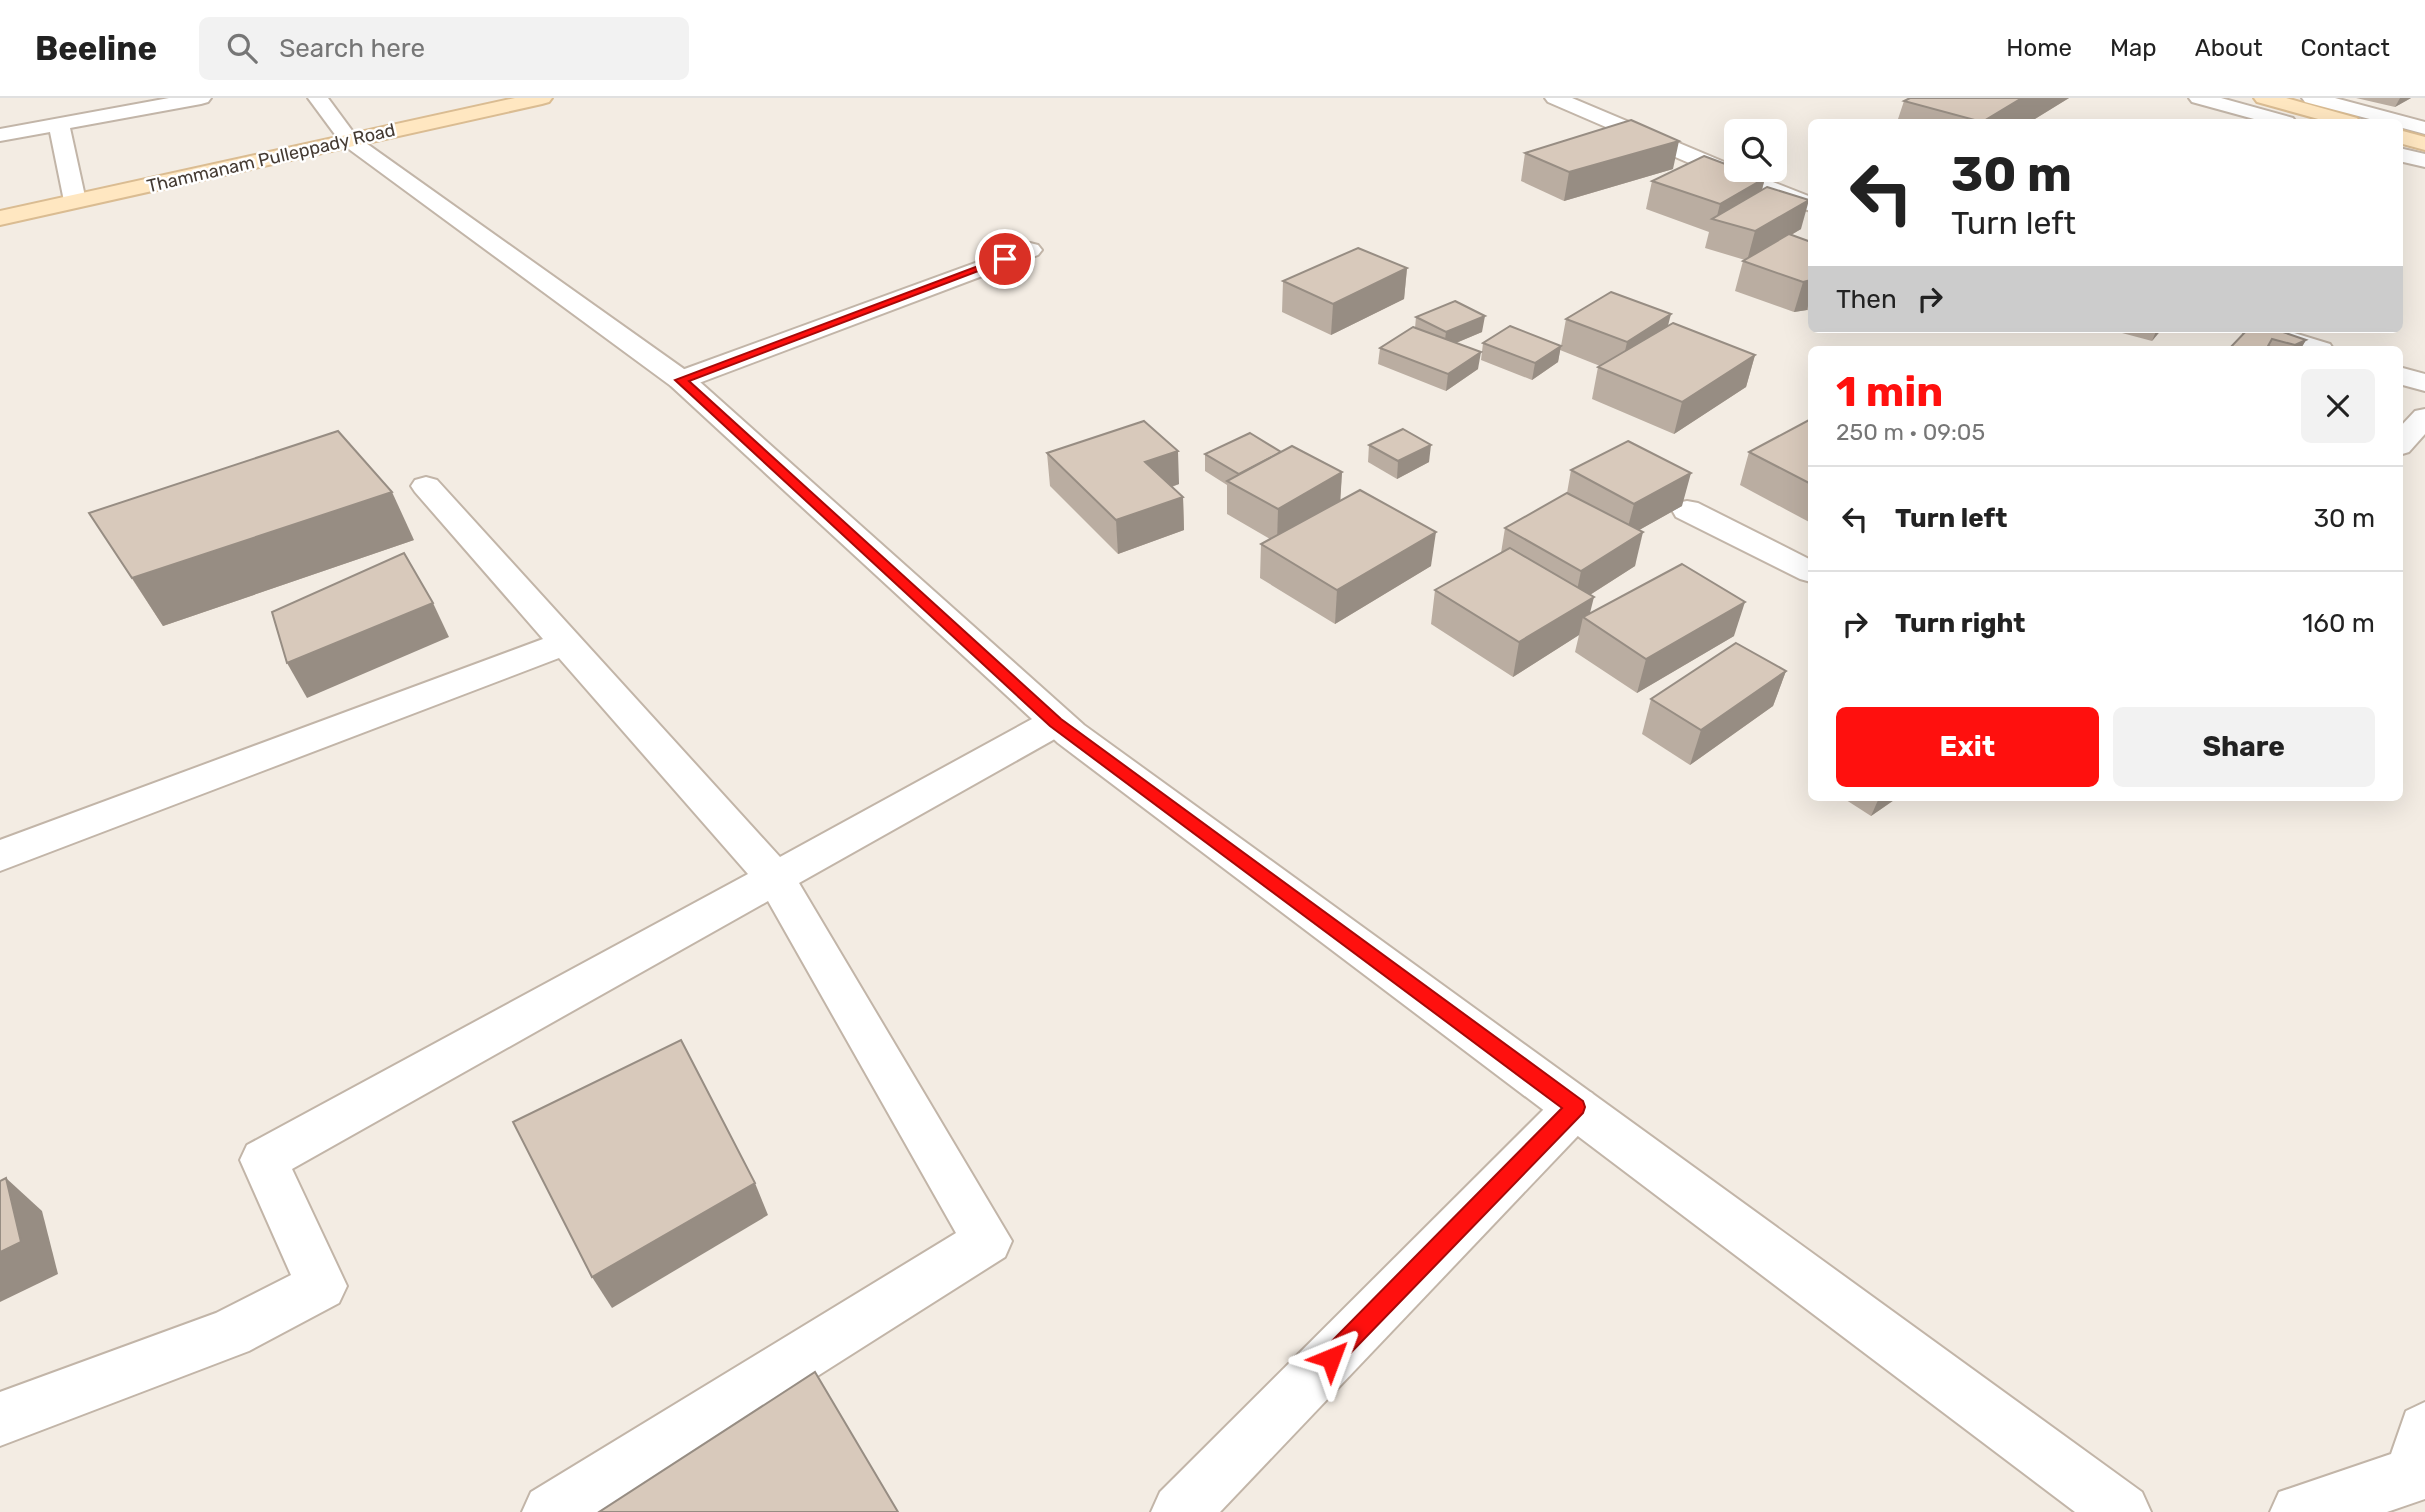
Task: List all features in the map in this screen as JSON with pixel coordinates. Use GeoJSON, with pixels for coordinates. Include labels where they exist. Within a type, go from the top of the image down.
{"type":"FeatureCollection","features":[{"type":"Feature","properties":{"kind":"main road"},"geometry":{"type":"LineString","coordinates":[[2264,98],[2339,119]]}},
{"type":"Feature","properties":{"kind":"main road","name":"Thammanam Pulleppady Road"},"geometry":{"type":"LineString","coordinates":[[0,218],[529,99]]}},
{"type":"Feature","properties":{"kind":"main road"},"geometry":{"type":"LineString","coordinates":[[2403,137],[2425,144]]}},
{"type":"Feature","properties":{"kind":"street"},"geometry":{"type":"LineString","coordinates":[[0,135],[201,98]]}},
{"type":"Feature","properties":{"kind":"street"},"geometry":{"type":"LineString","coordinates":[[318,98],[349,140],[681,380],[1056,722],[2122,1512]]}},
{"type":"Feature","properties":{"kind":"street"},"geometry":{"type":"LineString","coordinates":[[1555,98],[1790,198],[1808,203]]}},
{"type":"Feature","properties":{"kind":"street"},"geometry":{"type":"LineString","coordinates":[[2199,98],[2275,119]]}},
{"type":"Feature","properties":{"kind":"street"},"geometry":{"type":"LineString","coordinates":[[2312,98],[2391,119]]}},
{"type":"Feature","properties":{"kind":"street"},"geometry":{"type":"LineString","coordinates":[[2403,122],[2425,128]]}},
{"type":"Feature","properties":{"kind":"street"},"geometry":{"type":"LineString","coordinates":[[59,124],[75,201]]}},
{"type":"Feature","properties":{"kind":"street"},"geometry":{"type":"LineString","coordinates":[[2403,155],[2425,161]]}},
{"type":"Feature","properties":{"kind":"street"},"geometry":{"type":"LineString","coordinates":[[681,380],[1030,250]]}},
{"type":"Feature","properties":{"kind":"street"},"geometry":{"type":"LineString","coordinates":[[2267,333],[2308,346]]}},
{"type":"Feature","properties":{"kind":"street"},"geometry":{"type":"LineString","coordinates":[[2403,376],[2425,383]]}},
{"type":"Feature","properties":{"kind":"street"},"geometry":{"type":"LineString","coordinates":[[2403,442],[2425,417]]}},
{"type":"Feature","properties":{"kind":"street"},"geometry":{"type":"LineString","coordinates":[[426,486],[775,878],[987,1241],[551,1512]]}},
{"type":"Feature","properties":{"kind":"street"},"geometry":{"type":"LineString","coordinates":[[1687,509],[1808,570]]}},
{"type":"Feature","properties":{"kind":"street"},"geometry":{"type":"LineString","coordinates":[[0,856],[566,643]]}},
{"type":"Feature","properties":{"kind":"street"},"geometry":{"type":"LineString","coordinates":[[0,1419],[230,1333],[321,1286],[264,1160],[1056,722]]}},
{"type":"Feature","properties":{"kind":"street"},"geometry":{"type":"LineString","coordinates":[[1181,1512],[1576,1107]]}},
{"type":"Feature","properties":{"kind":"street"},"geometry":{"type":"LineString","coordinates":[[2300,1512],[2419,1453]]}},
{"type":"Feature","properties":{"kind":"building"},"geometry":{"type":"Polygon","coordinates":[[[1910,98],[2022,98],[1987,119],[1971,119],[1904,101],[1910,98]]]}},
{"type":"Feature","properties":{"kind":"building"},"geometry":{"type":"Polygon","coordinates":[[[1631,120],[1679,141],[1569,172],[1525,153],[1631,120]]]}},
{"type":"Feature","properties":{"kind":"building"},"geometry":{"type":"Polygon","coordinates":[[[1704,156],[1724,164],[1724,182],[1758,182],[1720,204],[1652,181],[1704,156]]]}},
{"type":"Feature","properties":{"kind":"building"},"geometry":{"type":"Polygon","coordinates":[[[1767,187],[1808,200],[1755,231],[1712,219],[1767,187]]]}},
{"type":"Feature","properties":{"kind":"building"},"geometry":{"type":"Polygon","coordinates":[[[1789,234],[1808,241],[1808,281],[1803,282],[1743,261],[1789,234]]]}},
{"type":"Feature","properties":{"kind":"building"},"geometry":{"type":"Polygon","coordinates":[[[1358,248],[1407,268],[1333,304],[1283,281],[1358,248]]]}},
{"type":"Feature","properties":{"kind":"building"},"geometry":{"type":"Polygon","coordinates":[[[1611,292],[1671,314],[1627,342],[1566,319],[1611,292]]]}},
{"type":"Feature","properties":{"kind":"building"},"geometry":{"type":"Polygon","coordinates":[[[1455,301],[1485,316],[1446,332],[1416,317],[1455,301]]]}},
{"type":"Feature","properties":{"kind":"building"},"geometry":{"type":"Polygon","coordinates":[[[1673,323],[1755,355],[1682,402],[1598,367],[1673,323]]]}},
{"type":"Feature","properties":{"kind":"building"},"geometry":{"type":"Polygon","coordinates":[[[1510,326],[1561,346],[1535,363],[1483,343],[1510,326]]]}},
{"type":"Feature","properties":{"kind":"building"},"geometry":{"type":"Polygon","coordinates":[[[1413,327],[1481,352],[1448,374],[1380,348],[1413,327]]]}},
{"type":"Feature","properties":{"kind":"building"},"geometry":{"type":"Polygon","coordinates":[[[2244,333],[2286,333],[2306,340],[2295,345],[2272,339],[2268,346],[2232,346],[2244,333]]]}},
{"type":"Feature","properties":{"kind":"building"},"geometry":{"type":"Polygon","coordinates":[[[1144,421],[1178,451],[1145,462],[1183,497],[1116,520],[1047,453],[1144,421]]]}},
{"type":"Feature","properties":{"kind":"building"},"geometry":{"type":"Polygon","coordinates":[[[1808,421],[1808,482],[1749,452],[1808,421]]]}},
{"type":"Feature","properties":{"kind":"building"},"geometry":{"type":"Polygon","coordinates":[[[1403,429],[1431,445],[1398,461],[1369,445],[1403,429]]]}},
{"type":"Feature","properties":{"kind":"building"},"geometry":{"type":"Polygon","coordinates":[[[338,431],[392,492],[132,578],[89,513],[338,431]]]}},
{"type":"Feature","properties":{"kind":"building"},"geometry":{"type":"Polygon","coordinates":[[[1250,433],[1281,452],[1239,474],[1205,454],[1250,433]]]}},
{"type":"Feature","properties":{"kind":"building"},"geometry":{"type":"Polygon","coordinates":[[[1628,441],[1691,473],[1634,504],[1571,470],[1628,441]]]}},
{"type":"Feature","properties":{"kind":"building"},"geometry":{"type":"Polygon","coordinates":[[[1292,446],[1342,472],[1278,509],[1227,481],[1292,446]]]}},
{"type":"Feature","properties":{"kind":"building"},"geometry":{"type":"Polygon","coordinates":[[[1360,490],[1436,532],[1337,590],[1261,544],[1360,490]]]}},
{"type":"Feature","properties":{"kind":"building"},"geometry":{"type":"Polygon","coordinates":[[[1567,493],[1643,532],[1581,571],[1505,528],[1567,493]]]}},
{"type":"Feature","properties":{"kind":"building"},"geometry":{"type":"Polygon","coordinates":[[[1510,548],[1594,597],[1519,642],[1435,590],[1510,548]]]}},
{"type":"Feature","properties":{"kind":"building"},"geometry":{"type":"Polygon","coordinates":[[[404,553],[433,603],[287,663],[272,612],[404,553]]]}},
{"type":"Feature","properties":{"kind":"building"},"geometry":{"type":"Polygon","coordinates":[[[1682,564],[1745,602],[1646,659],[1583,617],[1682,564]]]}},
{"type":"Feature","properties":{"kind":"building"},"geometry":{"type":"Polygon","coordinates":[[[1736,643],[1786,671],[1701,730],[1651,699],[1736,643]]]}},
{"type":"Feature","properties":{"kind":"building"},"geometry":{"type":"Polygon","coordinates":[[[681,1040],[755,1183],[592,1277],[513,1122],[681,1040]]]}},
{"type":"Feature","properties":{"kind":"building"},"geometry":{"type":"Polygon","coordinates":[[[6,1178],[21,1242],[0,1252],[0,1181],[6,1178]]]}},
{"type":"Feature","properties":{"kind":"building"},"geometry":{"type":"Polygon","coordinates":[[[815,1372],[898,1512],[599,1512],[815,1372]]]}},
{"type":"Feature","properties":{"kind":"route"},"geometry":{"type":"LineString","coordinates":[[1005,259],[681,380],[1056,722],[1576,1107],[1331,1358]]}}]}
